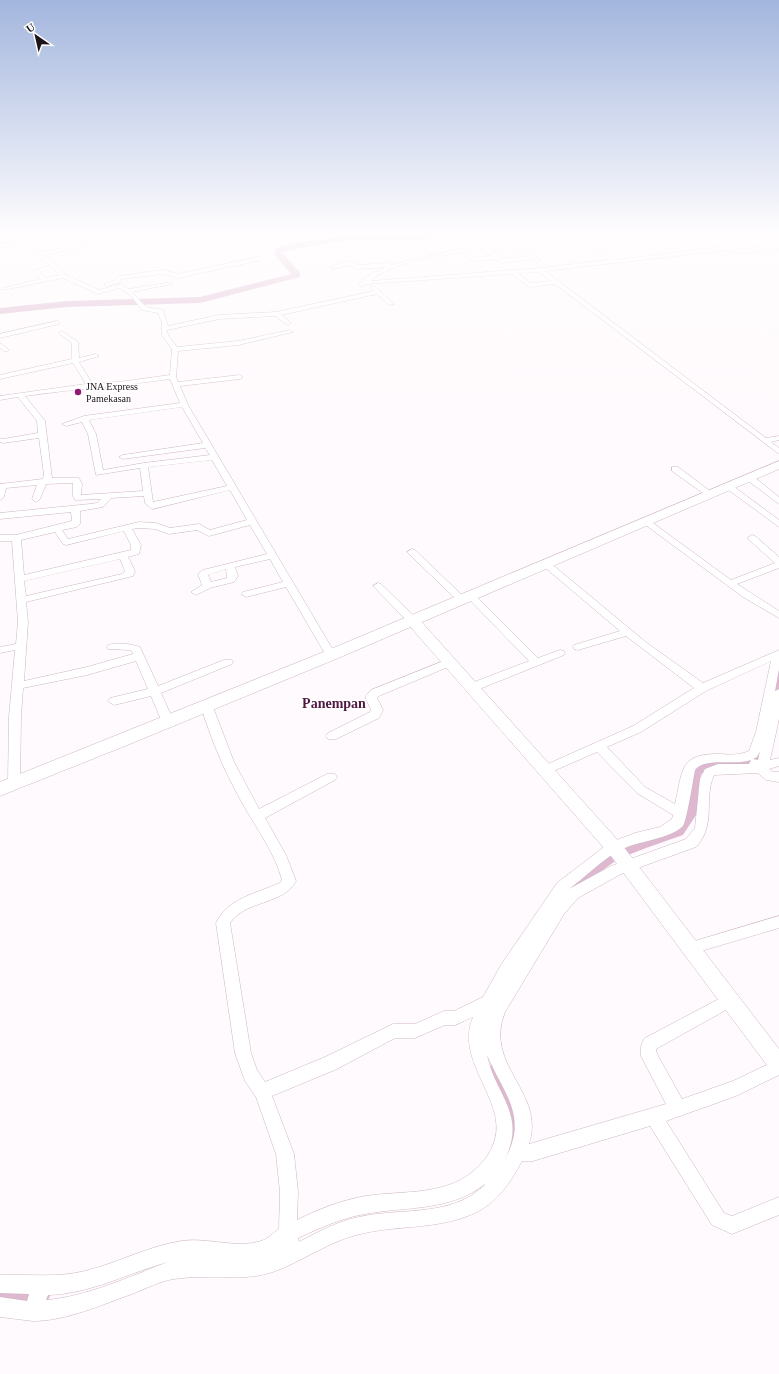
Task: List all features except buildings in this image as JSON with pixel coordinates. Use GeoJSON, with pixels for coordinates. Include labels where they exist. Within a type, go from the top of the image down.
{"type":"FeatureCollection","features":[{"type":"Feature","properties":{"kind":"main road"},"geometry":{"type":"LineString","coordinates":[[7,787],[331,655],[779,465]]}},
{"type":"Feature","properties":{"kind":"street"},"geometry":{"type":"LineString","coordinates":[[134,296],[144,309],[161,311],[165,323],[165,335],[175,351],[174,380],[184,404],[288,584],[331,655]]}},
{"type":"Feature","properties":{"kind":"street"},"geometry":{"type":"LineString","coordinates":[[164,329],[216,318],[276,314],[356,296]]}},
{"type":"Feature","properties":{"kind":"street"},"geometry":{"type":"LineString","coordinates":[[382,296],[391,304]]}},
{"type":"Feature","properties":{"kind":"street"},"geometry":{"type":"LineString","coordinates":[[575,296],[779,452]]}},
{"type":"Feature","properties":{"kind":"street"},"geometry":{"type":"LineString","coordinates":[[276,314],[288,324]]}},
{"type":"Feature","properties":{"kind":"street"},"geometry":{"type":"LineString","coordinates":[[0,336],[57,323]]}},
{"type":"Feature","properties":{"kind":"street"},"geometry":{"type":"LineString","coordinates":[[175,351],[195,352],[197,347],[238,343],[290,332]]}},
{"type":"Feature","properties":{"kind":"street"},"geometry":{"type":"LineString","coordinates":[[62,333],[74,342],[76,350],[75,360],[90,385]]}},
{"type":"Feature","properties":{"kind":"street"},"geometry":{"type":"LineString","coordinates":[[0,345],[6,350]]}},
{"type":"Feature","properties":{"kind":"street"},"geometry":{"type":"LineString","coordinates":[[0,377],[96,356]]}},
{"type":"Feature","properties":{"kind":"street"},"geometry":{"type":"LineString","coordinates":[[0,398],[90,385],[240,377]]}},
{"type":"Feature","properties":{"kind":"street"},"geometry":{"type":"LineString","coordinates":[[20,395],[41,421],[48,469],[36,499]]}},
{"type":"Feature","properties":{"kind":"street"},"geometry":{"type":"LineString","coordinates":[[66,424],[84,418],[134,410],[159,409],[184,404]]}},
{"type":"Feature","properties":{"kind":"street"},"geometry":{"type":"LineString","coordinates":[[84,418],[92,434],[98,472],[215,457]]}},
{"type":"Feature","properties":{"kind":"street"},"geometry":{"type":"LineString","coordinates":[[3,440],[42,435]]}},
{"type":"Feature","properties":{"kind":"street"},"geometry":{"type":"LineString","coordinates":[[765,441],[779,438]]}},
{"type":"Feature","properties":{"kind":"street"},"geometry":{"type":"LineString","coordinates":[[123,457],[208,445]]}},
{"type":"Feature","properties":{"kind":"street"},"geometry":{"type":"LineString","coordinates":[[144,465],[150,505],[153,506],[233,487]]}},
{"type":"Feature","properties":{"kind":"street"},"geometry":{"type":"LineString","coordinates":[[675,469],[710,494]]}},
{"type":"Feature","properties":{"kind":"street"},"geometry":{"type":"LineString","coordinates":[[750,478],[779,501]]}},
{"type":"Feature","properties":{"kind":"street"},"geometry":{"type":"LineString","coordinates":[[0,497],[1,486],[77,480],[78,498],[148,493]]}},
{"type":"Feature","properties":{"kind":"street"},"geometry":{"type":"LineString","coordinates":[[729,486],[779,524]]}},
{"type":"Feature","properties":{"kind":"street"},"geometry":{"type":"LineString","coordinates":[[0,516],[98,506],[108,496]]}},
{"type":"Feature","properties":{"kind":"street"},"geometry":{"type":"LineString","coordinates":[[0,538],[16,538],[76,524],[76,509]]}},
{"type":"Feature","properties":{"kind":"street"},"geometry":{"type":"LineString","coordinates":[[646,521],[754,601],[779,615]]}},
{"type":"Feature","properties":{"kind":"street"},"geometry":{"type":"LineString","coordinates":[[57,529],[66,542],[146,524],[171,531],[200,527],[209,533],[252,522]]}},
{"type":"Feature","properties":{"kind":"street"},"geometry":{"type":"LineString","coordinates":[[19,578],[123,555],[137,550],[127,528]]}},
{"type":"Feature","properties":{"kind":"street"},"geometry":{"type":"LineString","coordinates":[[7,787],[23,622],[16,538]]}},
{"type":"Feature","properties":{"kind":"street"},"geometry":{"type":"LineString","coordinates":[[752,538],[779,562]]}},
{"type":"Feature","properties":{"kind":"street"},"geometry":{"type":"LineString","coordinates":[[412,552],[465,597],[493,616],[536,662]]}},
{"type":"Feature","properties":{"kind":"street"},"geometry":{"type":"LineString","coordinates":[[21,600],[125,576],[130,572],[123,555]]}},
{"type":"Feature","properties":{"kind":"street"},"geometry":{"type":"LineString","coordinates":[[207,586],[204,572],[273,556]]}},
{"type":"Feature","properties":{"kind":"street"},"geometry":{"type":"LineString","coordinates":[[545,563],[627,632],[702,688]]}},
{"type":"Feature","properties":{"kind":"street"},"geometry":{"type":"LineString","coordinates":[[731,583],[779,565]]}},
{"type":"Feature","properties":{"kind":"street"},"geometry":{"type":"LineString","coordinates":[[196,592],[207,586],[231,580],[233,576],[230,567]]}},
{"type":"Feature","properties":{"kind":"street"},"geometry":{"type":"LineString","coordinates":[[246,594],[288,584]]}},
{"type":"Feature","properties":{"kind":"street"},"geometry":{"type":"LineString","coordinates":[[378,586],[412,620],[473,686],[572,802],[621,856],[779,1066],[736,1088],[678,1109],[533,1152],[509,1155]]}},
{"type":"Feature","properties":{"kind":"street"},"geometry":{"type":"LineString","coordinates":[[578,647],[627,632]]}},
{"type":"Feature","properties":{"kind":"street"},"geometry":{"type":"LineString","coordinates":[[0,650],[21,646]]}},
{"type":"Feature","properties":{"kind":"street"},"geometry":{"type":"LineString","coordinates":[[112,647],[134,648],[140,656],[153,691],[168,722]]}},
{"type":"Feature","properties":{"kind":"street"},"geometry":{"type":"LineString","coordinates":[[473,686],[560,653]]}},
{"type":"Feature","properties":{"kind":"street"},"geometry":{"type":"LineString","coordinates":[[545,770],[637,729],[702,688],[779,653]]}},
{"type":"Feature","properties":{"kind":"street"},"geometry":{"type":"LineString","coordinates":[[756,763],[756,750],[762,731],[772,671],[779,653]]}},
{"type":"Feature","properties":{"kind":"street"},"geometry":{"type":"LineString","coordinates":[[17,686],[87,671],[140,656]]}},
{"type":"Feature","properties":{"kind":"street"},"geometry":{"type":"LineString","coordinates":[[114,702],[153,691],[202,674],[228,662]]}},
{"type":"Feature","properties":{"kind":"street"},"geometry":{"type":"LineString","coordinates":[[332,736],[375,715],[377,710],[371,698],[375,692],[451,662]]}},
{"type":"Feature","properties":{"kind":"street"},"geometry":{"type":"LineString","coordinates":[[756,763],[779,693]]}},
{"type":"Feature","properties":{"kind":"street"},"geometry":{"type":"LineString","coordinates":[[206,707],[233,773],[278,851],[288,878],[286,887],[231,912],[224,919],[223,923],[243,1053],[251,1075],[262,1092],[288,1166],[291,1244]]}},
{"type":"Feature","properties":{"kind":"street"},"geometry":{"type":"LineString","coordinates":[[600,746],[641,790],[681,814]]}},
{"type":"Feature","properties":{"kind":"street"},"geometry":{"type":"LineString","coordinates":[[509,1155],[506,1124],[480,1058],[476,1042],[477,1028],[488,1002],[528,947],[573,894],[621,856],[635,838],[670,828],[678,822],[681,814],[689,768],[693,762],[702,759],[732,760],[756,763],[770,777],[779,777]]}},
{"type":"Feature","properties":{"kind":"street"},"geometry":{"type":"LineString","coordinates":[[0,1284],[37,1297],[56,1309],[74,1305],[172,1270],[186,1268],[256,1267],[270,1264],[291,1244],[335,1213],[353,1207],[442,1196],[456,1192],[473,1183],[492,1165],[509,1155],[523,1137],[523,1117],[513,1090],[494,1051],[492,1030],[499,1008],[528,947],[558,892],[621,856],[691,843],[696,840],[701,829],[706,780],[709,772],[756,763],[779,762]]}},
{"type":"Feature","properties":{"kind":"street"},"geometry":{"type":"LineString","coordinates":[[257,816],[331,777]]}},
{"type":"Feature","properties":{"kind":"street"},"geometry":{"type":"LineString","coordinates":[[691,948],[779,922]]}},
{"type":"Feature","properties":{"kind":"street"},"geometry":{"type":"LineString","coordinates":[[678,1109],[649,1056],[648,1047],[651,1043],[730,1000]]}},
{"type":"Feature","properties":{"kind":"street"},"geometry":{"type":"LineString","coordinates":[[262,1092],[331,1063],[394,1031],[415,1031],[444,1018],[455,1018],[488,1002]]}},
{"type":"Feature","properties":{"kind":"street"},"geometry":{"type":"LineString","coordinates":[[653,1116],[718,1219],[732,1225],[779,1206]]}},
{"type":"Feature","properties":{"kind":"street"},"geometry":{"type":"LineString","coordinates":[[0,1307],[37,1297],[72,1283],[91,1278],[163,1253],[185,1250],[232,1252],[260,1250],[274,1244],[291,1244]]}},
{"type":"Feature","properties":{"kind":"waterway"},"geometry":{"type":"LineString","coordinates":[[0,311],[67,304],[200,300],[215,296]]}},
{"type":"Feature","properties":{"kind":"waterway"},"geometry":{"type":"LineString","coordinates":[[772,704],[779,676]]}},
{"type":"Feature","properties":{"kind":"waterway"},"geometry":{"type":"LineString","coordinates":[[569,894],[591,871],[606,860],[641,844],[679,832],[692,812],[692,793],[696,772],[709,765],[746,764],[757,761],[759,758]]}},
{"type":"Feature","properties":{"kind":"waterway"},"geometry":{"type":"LineString","coordinates":[[496,1069],[515,1123],[511,1149],[507,1156]]}},
{"type":"Feature","properties":{"kind":"waterway"},"geometry":{"type":"LineString","coordinates":[[0,1292],[41,1296]]}},
{"type":"Feature","properties":{"kind":"place","name":"JNA Express Pamekasan"},"geometry":{"type":"Point","coordinates":[78,392]}},
{"type":"Feature","properties":{"kind":"district","name":"Panempan"},"geometry":{"type":"Point","coordinates":[334,703]}}]}
